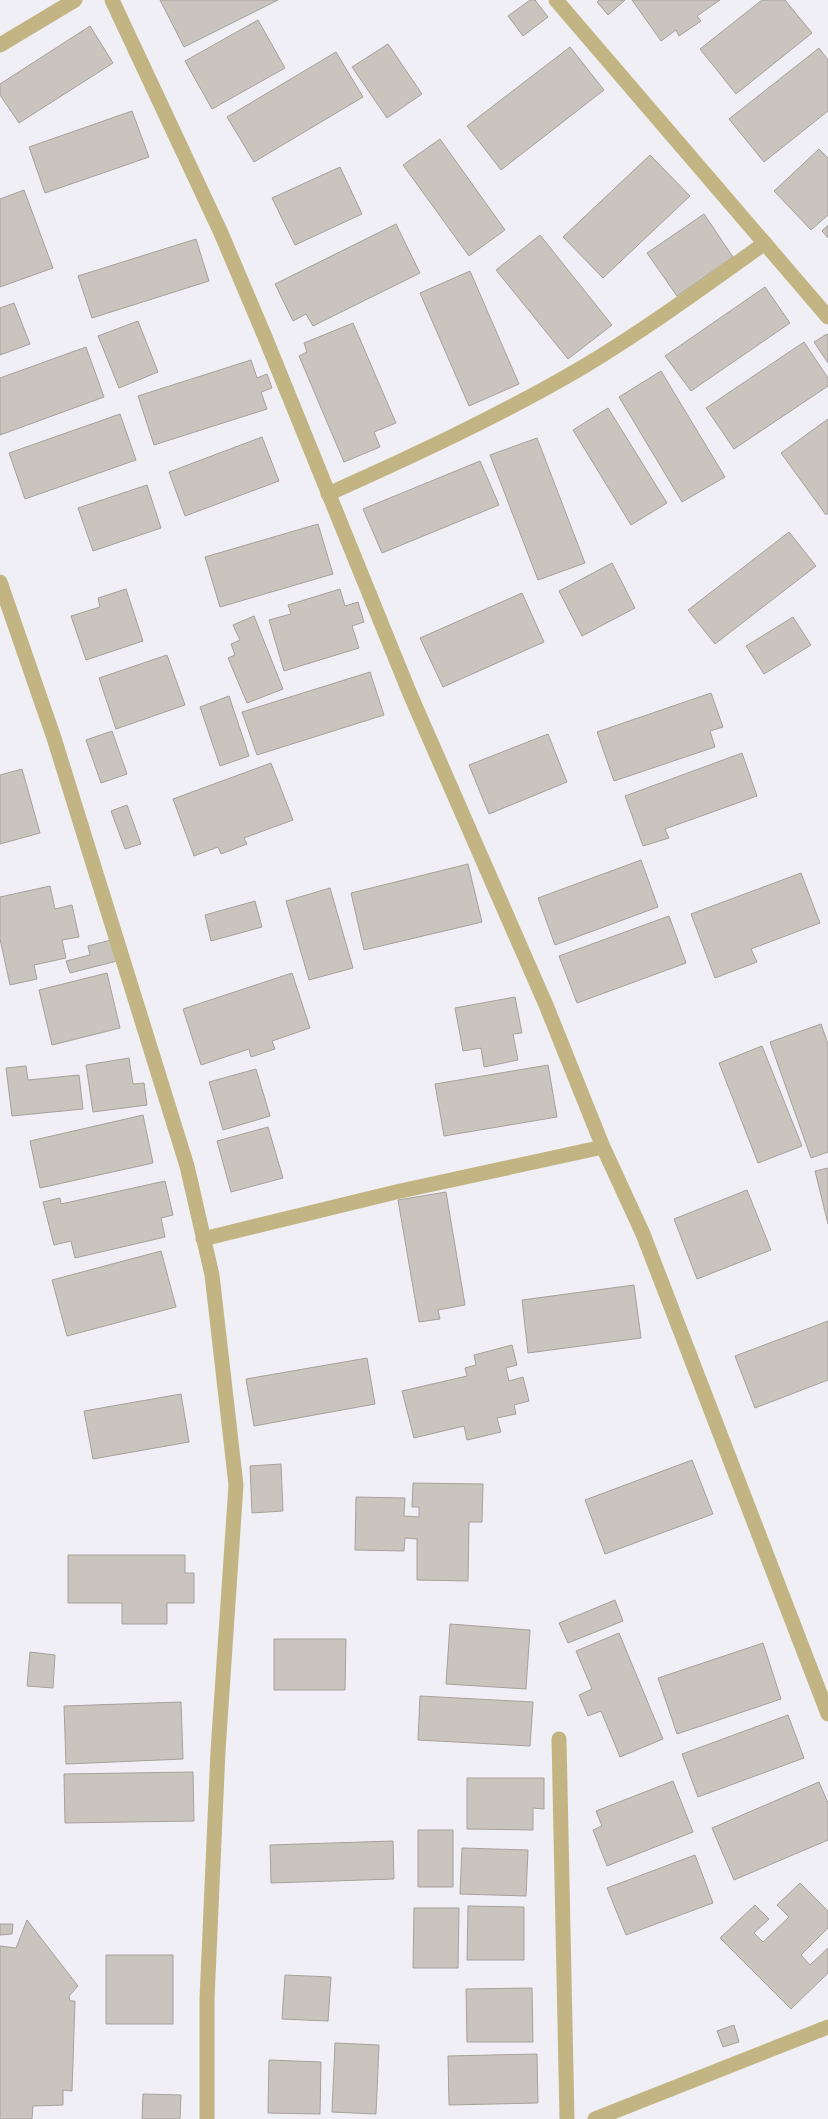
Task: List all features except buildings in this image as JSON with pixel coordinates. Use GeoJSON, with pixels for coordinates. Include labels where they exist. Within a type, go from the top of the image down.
{"type":"FeatureCollection","features":[{"type":"Feature","properties":{"kind":"street"},"geometry":{"type":"LineString","coordinates":[[0,45],[75,0]]}},
{"type":"Feature","properties":{"kind":"street"},"geometry":{"type":"LineString","coordinates":[[112,0],[221,233],[265,336],[410,694],[546,1005],[603,1147],[643,1234],[828,1714]]}},
{"type":"Feature","properties":{"kind":"street"},"geometry":{"type":"LineString","coordinates":[[556,0],[828,317]]}},
{"type":"Feature","properties":{"kind":"street"},"geometry":{"type":"LineString","coordinates":[[328,494],[435,446],[582,367],[653,323],[765,243]]}},
{"type":"Feature","properties":{"kind":"street"},"geometry":{"type":"LineString","coordinates":[[0,582],[54,738],[187,1166],[212,1275],[236,1485],[218,1751],[207,1998],[207,2119]]}},
{"type":"Feature","properties":{"kind":"street"},"geometry":{"type":"LineString","coordinates":[[203,1239],[396,1192],[603,1147]]}},
{"type":"Feature","properties":{"kind":"street"},"geometry":{"type":"LineString","coordinates":[[559,1739],[567,2119]]}},
{"type":"Feature","properties":{"kind":"street"},"geometry":{"type":"LineString","coordinates":[[595,2119],[828,2027]]}}]}
